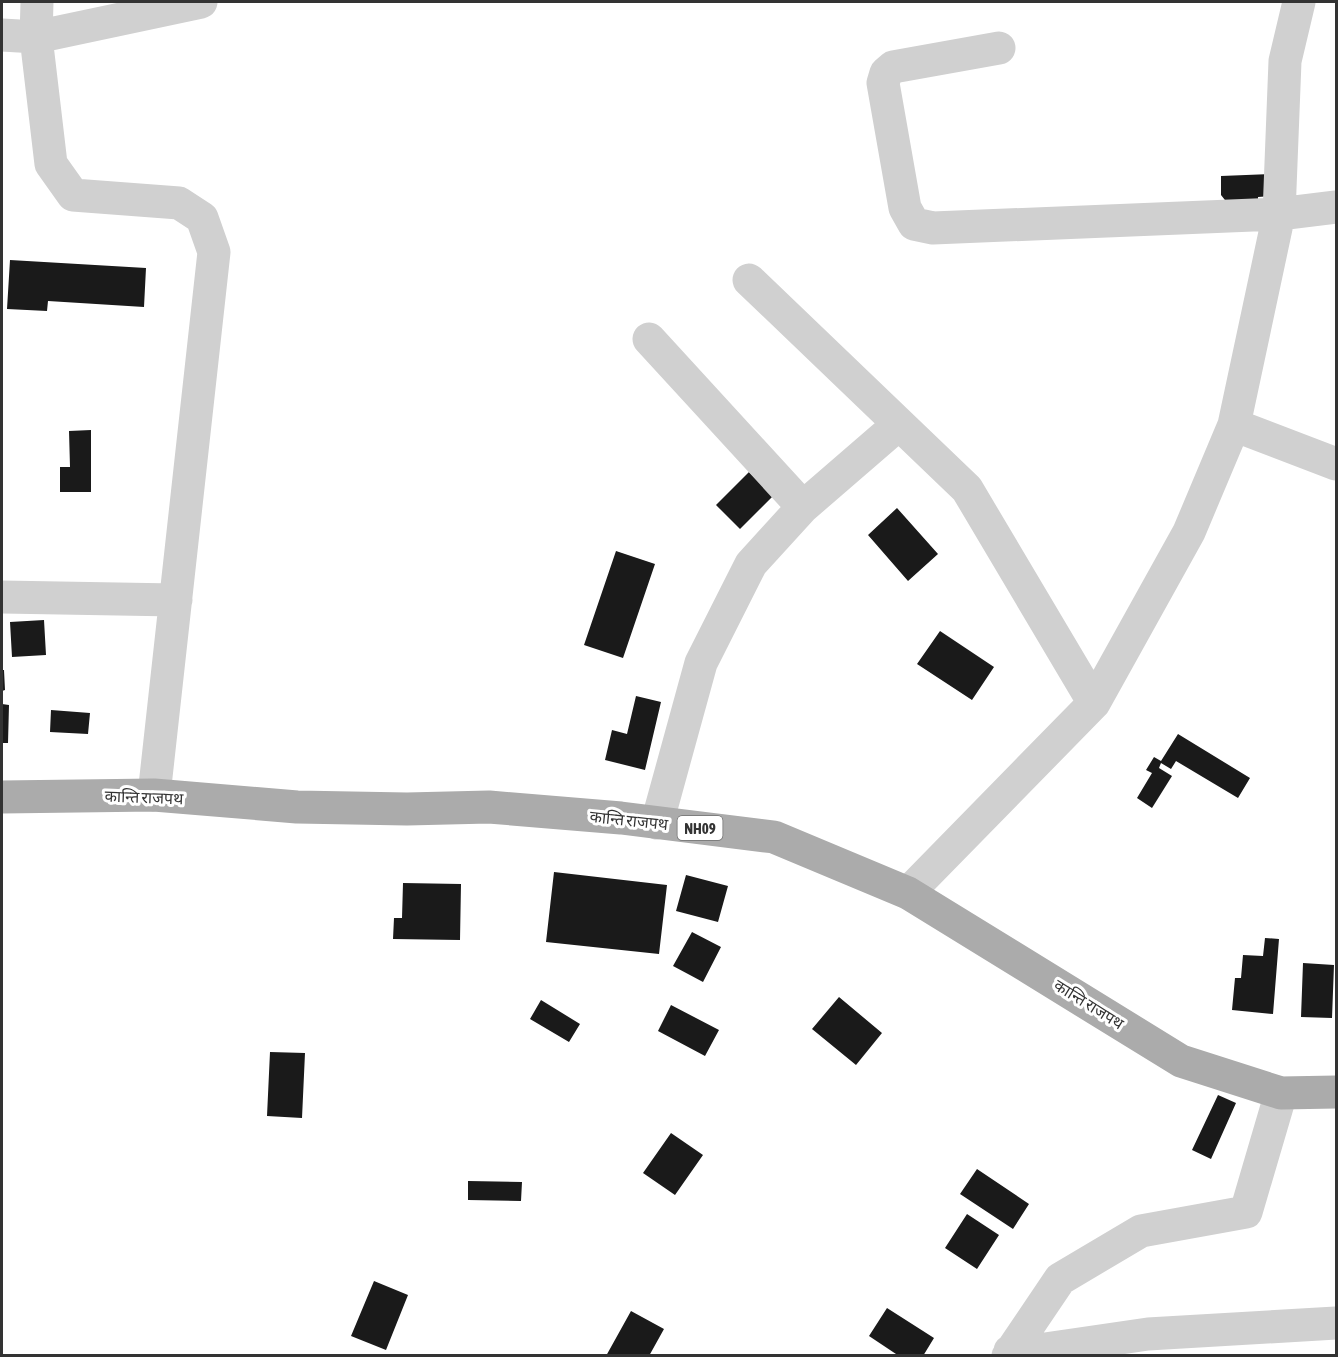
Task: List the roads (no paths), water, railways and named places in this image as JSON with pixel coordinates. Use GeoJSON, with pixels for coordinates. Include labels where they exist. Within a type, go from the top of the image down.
{"type":"FeatureCollection","features":[{"type":"Feature","properties":{"kind":"main road","name":"कान्ति राजपथ"},"geometry":{"type":"LineString","coordinates":[[2,796],[154,795],[297,807],[407,809],[489,807],[774,837],[908,893],[1181,1060],[1281,1093],[1336,1092]]}},
{"type":"Feature","properties":{"kind":"street"},"geometry":{"type":"LineString","coordinates":[[37,2],[36,37],[51,164],[73,195],[179,204],[202,218],[214,252],[154,795]]}},
{"type":"Feature","properties":{"kind":"street"},"geometry":{"type":"LineString","coordinates":[[2,35],[36,37],[201,2]]}},
{"type":"Feature","properties":{"kind":"street"},"geometry":{"type":"LineString","coordinates":[[908,893],[1094,703],[1190,532],[1234,425],[1279,214],[1285,60],[1299,2]]}},
{"type":"Feature","properties":{"kind":"street"},"geometry":{"type":"LineString","coordinates":[[999,48],[892,67],[886,73],[883,83],[905,208],[914,224],[933,228],[1279,214],[1336,207]]}},
{"type":"Feature","properties":{"kind":"street"},"geometry":{"type":"LineString","coordinates":[[749,280],[967,489],[1094,703]]}},
{"type":"Feature","properties":{"kind":"street"},"geometry":{"type":"LineString","coordinates":[[649,339],[803,507]]}},
{"type":"Feature","properties":{"kind":"street"},"geometry":{"type":"LineString","coordinates":[[657,823],[701,663],[751,564],[803,507],[899,424]]}},
{"type":"Feature","properties":{"kind":"street"},"geometry":{"type":"LineString","coordinates":[[1234,425],[1336,464]]}},
{"type":"Feature","properties":{"kind":"street"},"geometry":{"type":"LineString","coordinates":[[2,597],[176,600]]}},
{"type":"Feature","properties":{"kind":"street"},"geometry":{"type":"LineString","coordinates":[[1009,1354],[1060,1279],[1141,1231],[1246,1212],[1281,1093]]}},
{"type":"Feature","properties":{"kind":"street"},"geometry":{"type":"LineString","coordinates":[[1009,1354],[1045,1349],[1149,1345],[1336,1323]]}}]}
